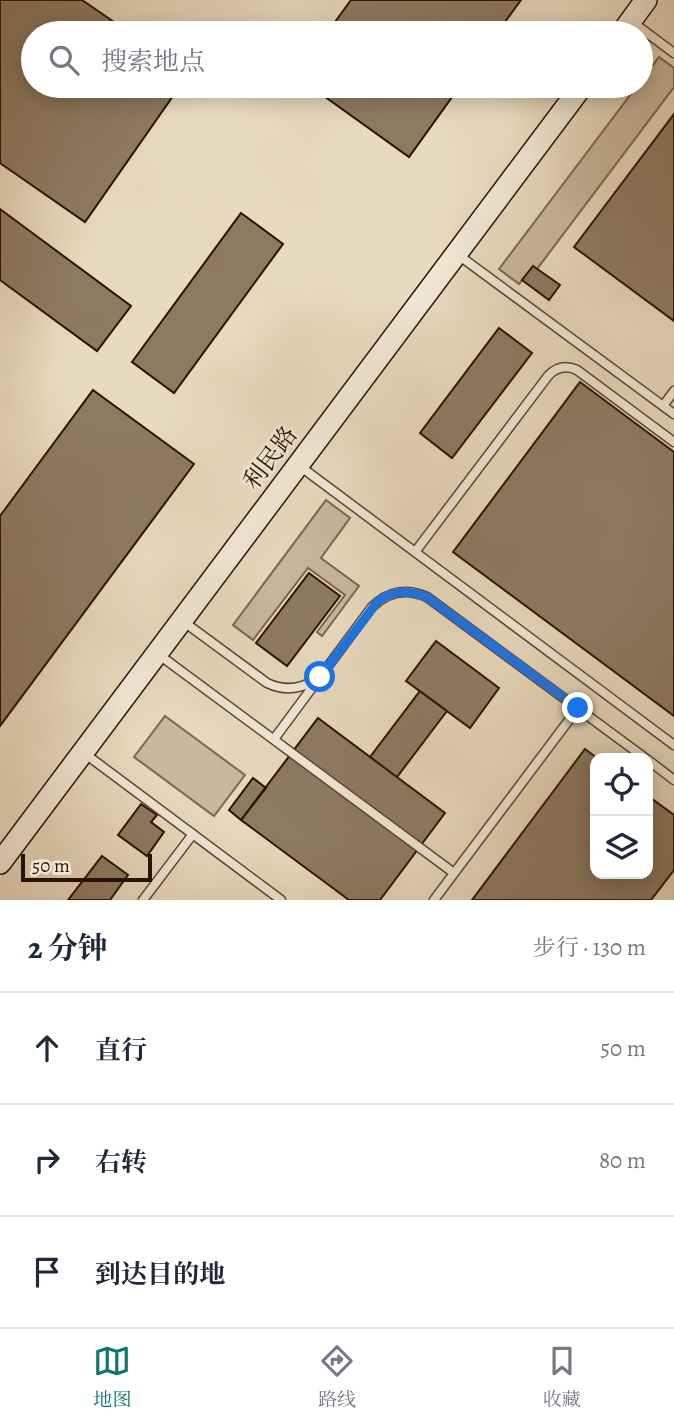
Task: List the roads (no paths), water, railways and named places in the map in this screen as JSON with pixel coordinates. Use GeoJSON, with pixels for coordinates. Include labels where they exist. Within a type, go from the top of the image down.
{"type":"FeatureCollection","features":[{"type":"Feature","properties":{"kind":"main road"},"geometry":{"type":"LineString","coordinates":[[630,21],[646,0]]}},
{"type":"Feature","properties":{"kind":"main road","name":"利民路"},"geometry":{"type":"LineString","coordinates":[[0,863],[573,98]]}},
{"type":"Feature","properties":{"kind":"lane"},"geometry":{"type":"LineString","coordinates":[[653,42],[674,53]]}},
{"type":"Feature","properties":{"kind":"lane"},"geometry":{"type":"LineString","coordinates":[[456,254],[674,415]]}},
{"type":"Feature","properties":{"kind":"lane"},"geometry":{"type":"LineString","coordinates":[[415,552],[548,376],[558,368],[571,367],[577,370],[674,442]]}},
{"type":"Feature","properties":{"kind":"lane"},"geometry":{"type":"LineString","coordinates":[[663,406],[674,391]]}},
{"type":"Feature","properties":{"kind":"lane"},"geometry":{"type":"LineString","coordinates":[[298,465],[674,744]]}},
{"type":"Feature","properties":{"kind":"lane"},"geometry":{"type":"LineString","coordinates":[[274,739],[378,601],[390,594],[408,591],[427,597],[638,753]]}},
{"type":"Feature","properties":{"kind":"lane"},"geometry":{"type":"LineString","coordinates":[[182,620],[276,687],[305,686],[320,677]]}},
{"type":"Feature","properties":{"kind":"lane"},"geometry":{"type":"LineString","coordinates":[[157,653],[454,873]]}},
{"type":"Feature","properties":{"kind":"lane"},"geometry":{"type":"LineString","coordinates":[[434,900],[578,708]]}},
{"type":"Feature","properties":{"kind":"lane"},"geometry":{"type":"LineString","coordinates":[[83,752],[281,900]]}},
{"type":"Feature","properties":{"kind":"lane"},"geometry":{"type":"LineString","coordinates":[[653,764],[674,780]]}},
{"type":"Feature","properties":{"kind":"lane"},"geometry":{"type":"LineString","coordinates":[[143,900],[193,834]]}}]}
